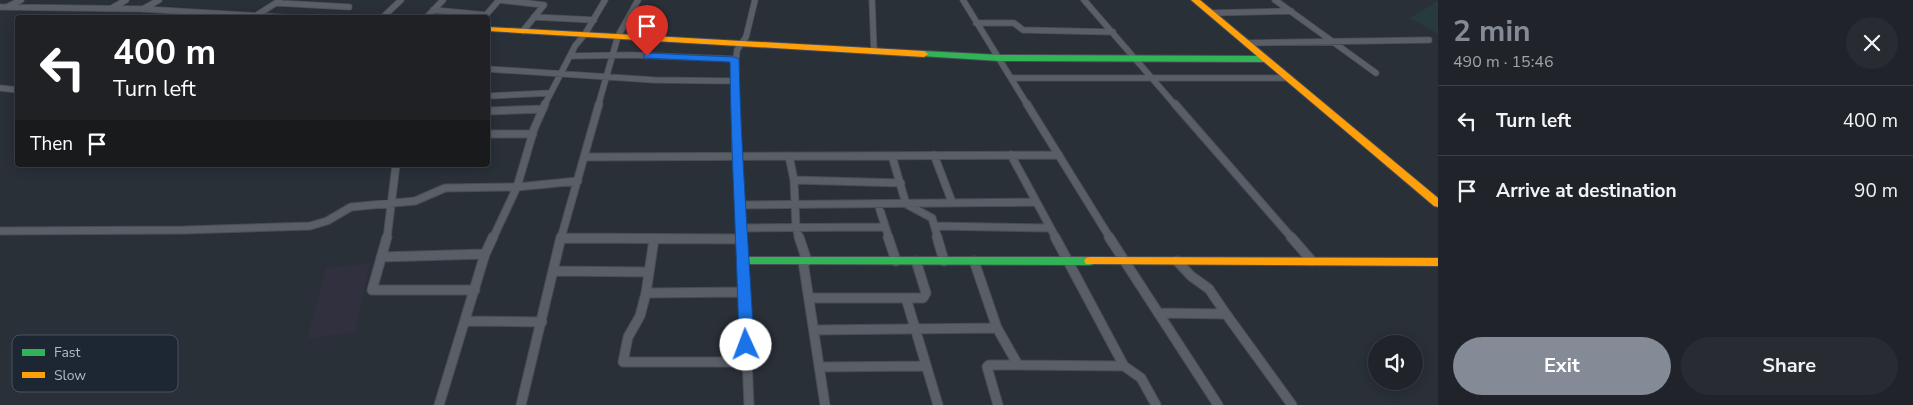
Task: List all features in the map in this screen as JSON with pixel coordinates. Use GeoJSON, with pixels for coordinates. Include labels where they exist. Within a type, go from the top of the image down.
{"type":"FeatureCollection","features":[{"type":"Feature","properties":{"kind":"street"},"geometry":{"type":"LineString","coordinates":[[3,8],[21,0]]}},
{"type":"Feature","properties":{"kind":"street"},"geometry":{"type":"LineString","coordinates":[[110,9],[126,0]]}},
{"type":"Feature","properties":{"kind":"street"},"geometry":{"type":"LineString","coordinates":[[144,9],[159,0]]}},
{"type":"Feature","properties":{"kind":"street"},"geometry":{"type":"LineString","coordinates":[[385,15],[401,0]]}},
{"type":"Feature","properties":{"kind":"street"},"geometry":{"type":"LineString","coordinates":[[429,15],[443,0]]}},
{"type":"Feature","properties":{"kind":"street"},"geometry":{"type":"LineString","coordinates":[[433,10],[486,15],[500,0],[532,2],[544,5],[523,31]]}},
{"type":"Feature","properties":{"kind":"street"},"geometry":{"type":"LineString","coordinates":[[439,405],[485,254],[517,187],[542,109],[570,56],[605,0]]}},
{"type":"Feature","properties":{"kind":"street"},"geometry":{"type":"LineString","coordinates":[[521,405],[561,238],[614,56],[618,36],[638,0]]}},
{"type":"Feature","properties":{"kind":"street"},"geometry":{"type":"LineString","coordinates":[[748,405],[744,261],[736,156],[734,59],[737,50],[746,37],[755,0]]}},
{"type":"Feature","properties":{"kind":"street"},"geometry":{"type":"LineString","coordinates":[[872,0],[874,51]]}},
{"type":"Feature","properties":{"kind":"street"},"geometry":{"type":"LineString","coordinates":[[963,0],[1124,261],[1218,405]]}},
{"type":"Feature","properties":{"kind":"street"},"geometry":{"type":"LineString","coordinates":[[1084,0],[1312,261]]}},
{"type":"Feature","properties":{"kind":"street"},"geometry":{"type":"LineString","coordinates":[[1195,0],[1438,204]]}},
{"type":"Feature","properties":{"kind":"street"},"geometry":{"type":"LineString","coordinates":[[1275,0],[1376,73]]}},
{"type":"Feature","properties":{"kind":"street"},"geometry":{"type":"LineString","coordinates":[[257,15],[279,1],[349,7]]}},
{"type":"Feature","properties":{"kind":"street"},"geometry":{"type":"LineString","coordinates":[[3,8],[144,9],[239,15]]}},
{"type":"Feature","properties":{"kind":"street"},"geometry":{"type":"LineString","coordinates":[[1211,13],[1291,11]]}},
{"type":"Feature","properties":{"kind":"street"},"geometry":{"type":"LineString","coordinates":[[534,17],[594,20]]}},
{"type":"Feature","properties":{"kind":"street"},"geometry":{"type":"LineString","coordinates":[[976,23],[1014,24],[1023,30],[1112,32]]}},
{"type":"Feature","properties":{"kind":"street"},"geometry":{"type":"LineString","coordinates":[[490,29],[1000,58],[1265,59]]}},
{"type":"Feature","properties":{"kind":"street"},"geometry":{"type":"LineString","coordinates":[[647,56],[651,38]]}},
{"type":"Feature","properties":{"kind":"street"},"geometry":{"type":"LineString","coordinates":[[1246,43],[1429,40]]}},
{"type":"Feature","properties":{"kind":"street"},"geometry":{"type":"LineString","coordinates":[[570,56],[734,59]]}},
{"type":"Feature","properties":{"kind":"street"},"geometry":{"type":"LineString","coordinates":[[490,69],[654,80],[734,81]]}},
{"type":"Feature","properties":{"kind":"street"},"geometry":{"type":"LineString","coordinates":[[1012,78],[1288,78]]}},
{"type":"Feature","properties":{"kind":"street"},"geometry":{"type":"LineString","coordinates":[[0,88],[15,90]]}},
{"type":"Feature","properties":{"kind":"street"},"geometry":{"type":"LineString","coordinates":[[490,96],[550,93]]}},
{"type":"Feature","properties":{"kind":"street"},"geometry":{"type":"LineString","coordinates":[[490,111],[542,109]]}},
{"type":"Feature","properties":{"kind":"street"},"geometry":{"type":"LineString","coordinates":[[490,134],[533,134]]}},
{"type":"Feature","properties":{"kind":"street"},"geometry":{"type":"LineString","coordinates":[[934,155],[952,202]]}},
{"type":"Feature","properties":{"kind":"street"},"geometry":{"type":"LineString","coordinates":[[1011,155],[1124,366],[1140,378],[1156,405]]}},
{"type":"Feature","properties":{"kind":"street"},"geometry":{"type":"LineString","coordinates":[[584,157],[1059,155]]}},
{"type":"Feature","properties":{"kind":"street"},"geometry":{"type":"LineString","coordinates":[[789,156],[794,180],[796,228],[805,261],[825,405]]}},
{"type":"Feature","properties":{"kind":"street"},"geometry":{"type":"LineString","coordinates":[[892,156],[906,204]]}},
{"type":"Feature","properties":{"kind":"street"},"geometry":{"type":"LineString","coordinates":[[396,167],[387,237],[372,290],[475,290]]}},
{"type":"Feature","properties":{"kind":"street"},"geometry":{"type":"LineString","coordinates":[[794,180],[901,183]]}},
{"type":"Feature","properties":{"kind":"street"},"geometry":{"type":"LineString","coordinates":[[0,231],[185,230],[310,226],[327,221],[351,207],[415,201],[445,188],[517,187],[578,181]]}},
{"type":"Feature","properties":{"kind":"street"},"geometry":{"type":"LineString","coordinates":[[740,204],[1036,202]]}},
{"type":"Feature","properties":{"kind":"street"},"geometry":{"type":"LineString","coordinates":[[878,204],[896,261]]}},
{"type":"Feature","properties":{"kind":"street"},"geometry":{"type":"LineString","coordinates":[[906,204],[930,215],[935,226],[944,261]]}},
{"type":"Feature","properties":{"kind":"street"},"geometry":{"type":"LineString","coordinates":[[935,226],[1049,228]]}},
{"type":"Feature","properties":{"kind":"street"},"geometry":{"type":"LineString","coordinates":[[742,228],[885,227]]}},
{"type":"Feature","properties":{"kind":"street"},"geometry":{"type":"LineString","coordinates":[[561,238],[742,239]]}},
{"type":"Feature","properties":{"kind":"street"},"geometry":{"type":"LineString","coordinates":[[654,239],[646,293],[640,316],[628,337],[623,362],[747,362]]}},
{"type":"Feature","properties":{"kind":"street"},"geometry":{"type":"LineString","coordinates":[[381,257],[485,254]]}},
{"type":"Feature","properties":{"kind":"street"},"geometry":{"type":"LineString","coordinates":[[744,261],[1438,262]]}},
{"type":"Feature","properties":{"kind":"street"},"geometry":{"type":"LineString","coordinates":[[809,298],[923,298],[926,295],[916,261]]}},
{"type":"Feature","properties":{"kind":"street"},"geometry":{"type":"LineString","coordinates":[[974,261],[997,328],[1018,365]]}},
{"type":"Feature","properties":{"kind":"street"},"geometry":{"type":"LineString","coordinates":[[1177,261],[1191,276],[1209,289],[1292,405]]}},
{"type":"Feature","properties":{"kind":"street"},"geometry":{"type":"LineString","coordinates":[[553,271],[649,272]]}},
{"type":"Feature","properties":{"kind":"street"},"geometry":{"type":"LineString","coordinates":[[646,293],[745,292]]}},
{"type":"Feature","properties":{"kind":"street"},"geometry":{"type":"LineString","coordinates":[[906,298],[938,405]]}},
{"type":"Feature","properties":{"kind":"street"},"geometry":{"type":"LineString","coordinates":[[1158,313],[1226,314]]}},
{"type":"Feature","properties":{"kind":"street"},"geometry":{"type":"LineString","coordinates":[[465,321],[542,322]]}},
{"type":"Feature","properties":{"kind":"street"},"geometry":{"type":"LineString","coordinates":[[814,330],[997,328]]}},
{"type":"Feature","properties":{"kind":"street"},"geometry":{"type":"LineString","coordinates":[[998,405],[987,372],[989,365],[1124,366]]}},
{"type":"Feature","properties":{"kind":"street"},"geometry":{"type":"LineString","coordinates":[[819,367],[926,366]]}},
{"type":"Feature","properties":{"kind":"shaded area"},"geometry":{"type":"Polygon","coordinates":[[[370,263],[355,332],[307,339],[326,268],[370,263]]]}},
{"type":"Feature","properties":{"kind":"green space"},"geometry":{"type":"Polygon","coordinates":[[[1438,1],[1438,34],[1410,18],[1438,1]]]}},
{"type":"Feature","properties":{"kind":"traffic: fast"},"geometry":{"type":"LineString","coordinates":[[924,54],[1000,58],[1265,59]]}},
{"type":"Feature","properties":{"kind":"traffic: fast"},"geometry":{"type":"LineString","coordinates":[[744,261],[1090,261]]}},
{"type":"Feature","properties":{"kind":"traffic: slow"},"geometry":{"type":"LineString","coordinates":[[1195,0],[1438,204]]}},
{"type":"Feature","properties":{"kind":"traffic: slow"},"geometry":{"type":"LineString","coordinates":[[490,29],[924,54]]}},
{"type":"Feature","properties":{"kind":"traffic: slow"},"geometry":{"type":"LineString","coordinates":[[1090,261],[1438,262]]}},
{"type":"Feature","properties":{"kind":"route"},"geometry":{"type":"LineString","coordinates":[[647,56],[734,59],[736,156],[744,261],[746,345]]}}]}
